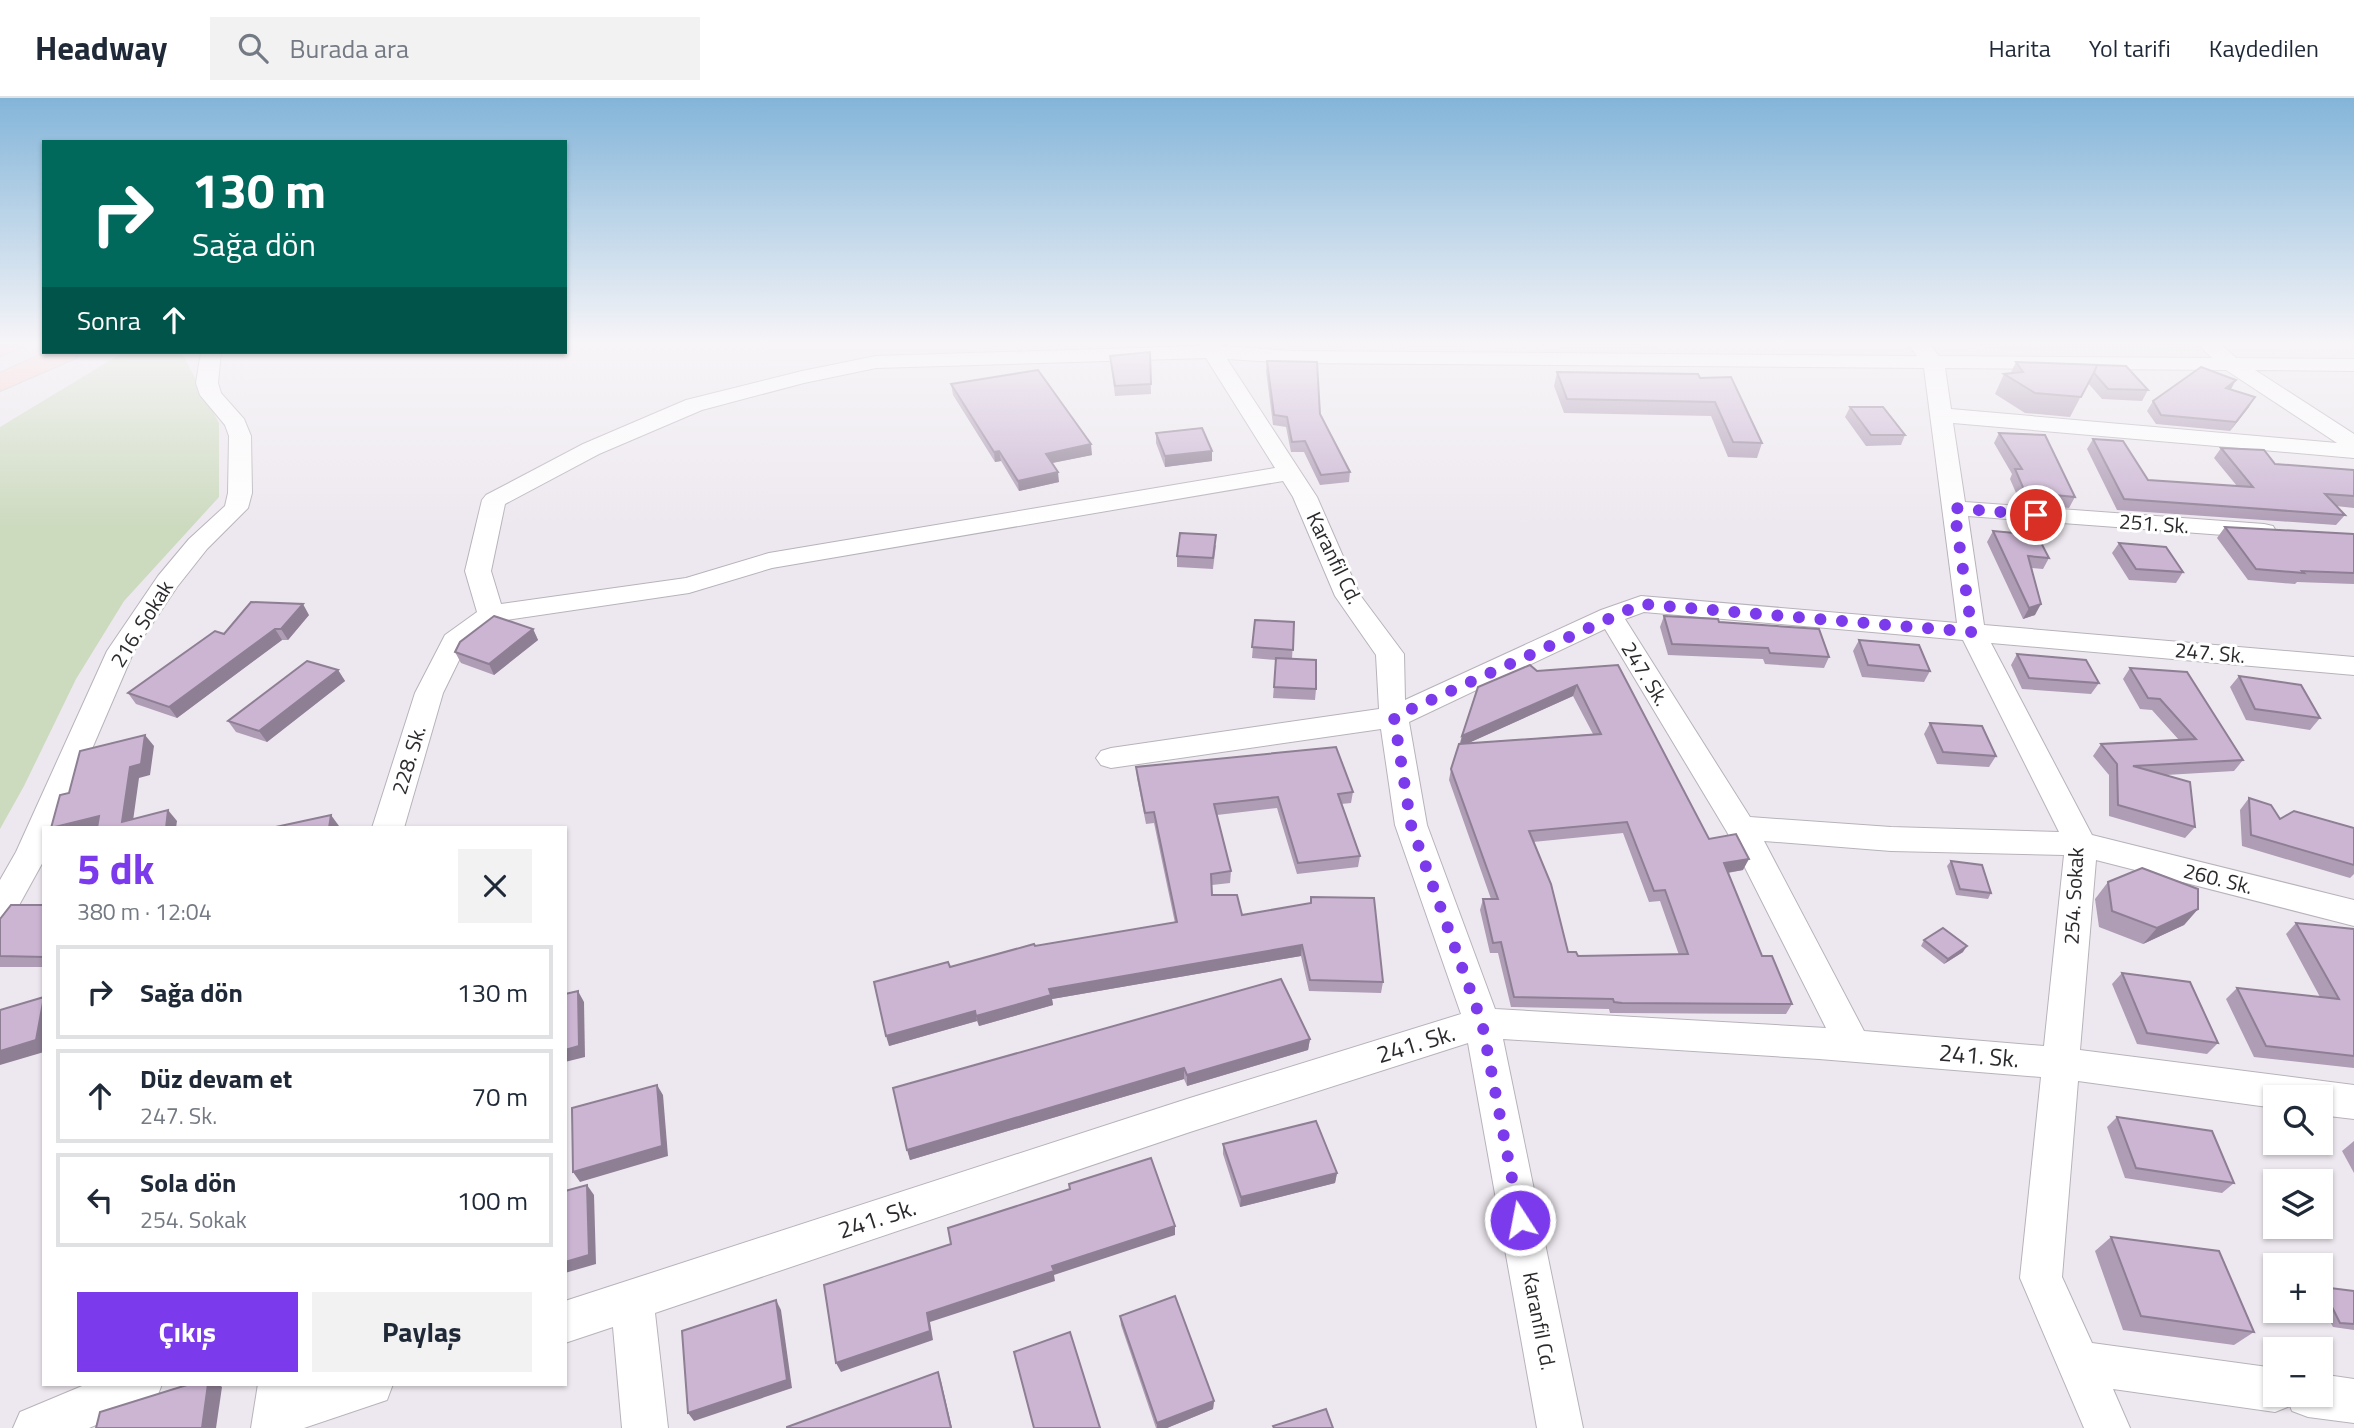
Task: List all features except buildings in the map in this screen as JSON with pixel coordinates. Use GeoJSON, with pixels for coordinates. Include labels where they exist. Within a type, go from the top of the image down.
{"type":"FeatureCollection","features":[{"type":"Feature","properties":{"kind":"street","name":"216. Sokak"},"geometry":{"type":"LineString","coordinates":[[44,826],[121,651],[167,582],[198,544],[236,508],[240,493],[240,436],[236,424],[218,403]]}},
{"type":"Feature","properties":{"kind":"street"},"geometry":{"type":"LineString","coordinates":[[701,403],[591,449],[494,500],[478,571],[491,614],[689,585],[769,561],[1297,485]]}},
{"type":"Feature","properties":{"kind":"street","name":"Karanfil Cd."},"geometry":{"type":"LineString","coordinates":[[1245,403],[1297,485],[1348,596],[1390,654],[1394,717],[1411,825],[1482,1023],[1560,1428]]}},
{"type":"Feature","properties":{"kind":"street","name":"254. Sokak"},"geometry":{"type":"LineString","coordinates":[[1938,403],[1972,632],[2081,845],[2041,1278],[2107,1428]]}},
{"type":"Feature","properties":{"kind":"street"},"geometry":{"type":"LineString","coordinates":[[2291,403],[2354,444]]}},
{"type":"Feature","properties":{"kind":"street"},"geometry":{"type":"LineString","coordinates":[[1941,415],[2354,451]]}},
{"type":"Feature","properties":{"kind":"street","name":"251. Sk."},"geometry":{"type":"LineString","coordinates":[[1954,508],[2285,532]]}},
{"type":"Feature","properties":{"kind":"street","name":"247. Sk."},"geometry":{"type":"LineString","coordinates":[[1853,1046],[1741,828],[1610,617],[1641,604],[2354,666]]}},
{"type":"Feature","properties":{"kind":"street","name":"228. Sk."},"geometry":{"type":"LineString","coordinates":[[389,826],[429,693],[455,641],[491,614]]}},
{"type":"Feature","properties":{"kind":"street"},"geometry":{"type":"LineString","coordinates":[[1111,758],[1394,717],[1610,617]]}},
{"type":"Feature","properties":{"kind":"street"},"geometry":{"type":"LineString","coordinates":[[1741,828],[1891,839],[2081,845]]}},
{"type":"Feature","properties":{"kind":"street","name":"216. Sokak"},"geometry":{"type":"LineString","coordinates":[[0,909],[42,830]]}},
{"type":"Feature","properties":{"kind":"street","name":"260. Sk."},"geometry":{"type":"LineString","coordinates":[[2081,845],[2354,913]]}},
{"type":"Feature","properties":{"kind":"street","name":"241. Sk."},"geometry":{"type":"LineString","coordinates":[[567,1321],[1190,1115],[1482,1023],[1853,1046],[2061,1063],[2263,1090]]}},
{"type":"Feature","properties":{"kind":"street","name":"241. Sk."},"geometry":{"type":"LineString","coordinates":[[2333,1099],[2354,1102]]}},
{"type":"Feature","properties":{"kind":"street"},"geometry":{"type":"LineString","coordinates":[[632,1300],[645,1428]]}},
{"type":"Feature","properties":{"kind":"street"},"geometry":{"type":"LineString","coordinates":[[2079,1363],[2263,1388]]}},
{"type":"Feature","properties":{"kind":"street"},"geometry":{"type":"LineString","coordinates":[[36,1428],[136,1386]]}},
{"type":"Feature","properties":{"kind":"street"},"geometry":{"type":"LineString","coordinates":[[277,1409],[363,1386]]}},
{"type":"Feature","properties":{"kind":"street"},"geometry":{"type":"LineString","coordinates":[[2333,1398],[2354,1401]]}},
{"type":"Feature","properties":{"kind":"green space"},"geometry":{"type":"Polygon","coordinates":[[[40,403],[208,403],[219,423],[219,497],[124,601],[76,679],[0,829],[0,427],[40,403]]]}},
{"type":"Feature","properties":{"kind":"route"},"geometry":{"type":"LineString","coordinates":[[1520,1220],[1482,1023],[1411,825],[1394,717],[1641,604],[1972,632],[1954,508],[2036,515]]}}]}
